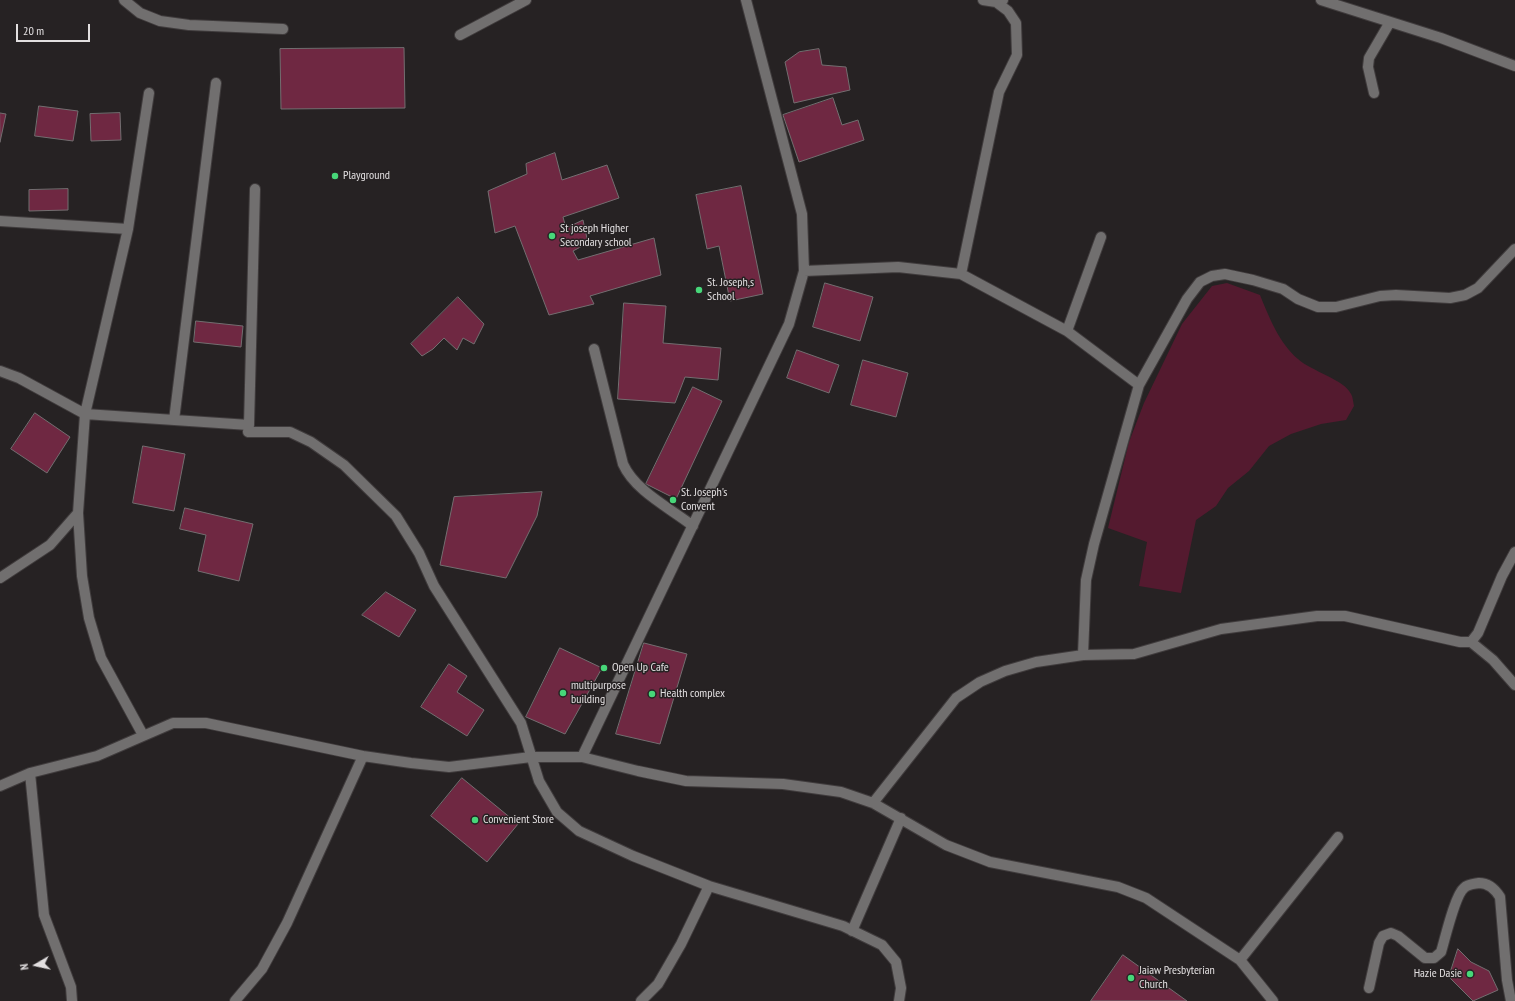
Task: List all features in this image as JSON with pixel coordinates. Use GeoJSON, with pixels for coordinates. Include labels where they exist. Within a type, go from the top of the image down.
{"type":"FeatureCollection","features":[{"type":"Feature","properties":{"kind":"street"},"geometry":{"type":"LineString","coordinates":[[124,0],[140,13],[160,21],[189,25],[283,29]]}},
{"type":"Feature","properties":{"kind":"street"},"geometry":{"type":"LineString","coordinates":[[460,35],[526,0]]}},
{"type":"Feature","properties":{"kind":"street"},"geometry":{"type":"LineString","coordinates":[[582,757],[694,526],[789,324],[804,271],[802,214],[746,0]]}},
{"type":"Feature","properties":{"kind":"street"},"geometry":{"type":"LineString","coordinates":[[961,274],[999,92],[1017,55],[1016,23],[999,1],[984,0]]}},
{"type":"Feature","properties":{"kind":"street"},"geometry":{"type":"LineString","coordinates":[[1321,0],[1441,38],[1515,66]]}},
{"type":"Feature","properties":{"kind":"street"},"geometry":{"type":"LineString","coordinates":[[1374,93],[1368,67],[1369,58],[1390,22]]}},
{"type":"Feature","properties":{"kind":"street"},"geometry":{"type":"LineString","coordinates":[[174,420],[216,83]]}},
{"type":"Feature","properties":{"kind":"street"},"geometry":{"type":"LineString","coordinates":[[143,735],[101,658],[91,624],[82,576],[78,513],[85,414],[128,229],[149,93]]}},
{"type":"Feature","properties":{"kind":"street"},"geometry":{"type":"LineString","coordinates":[[255,189],[248,432],[290,432],[311,442],[344,465],[396,516],[419,552],[434,586],[521,723],[539,781],[557,812],[579,831],[633,856],[709,886],[852,931],[882,945],[896,962],[901,988],[899,1001]]}},
{"type":"Feature","properties":{"kind":"street"},"geometry":{"type":"LineString","coordinates":[[0,221],[128,229]]}},
{"type":"Feature","properties":{"kind":"street"},"geometry":{"type":"LineString","coordinates":[[1067,331],[1101,237]]}},
{"type":"Feature","properties":{"kind":"street"},"geometry":{"type":"LineString","coordinates":[[1083,655],[1086,580],[1094,544],[1139,385],[1187,299],[1200,282],[1212,276],[1226,274],[1253,280],[1283,290],[1298,299],[1318,307],[1336,307],[1380,296],[1396,295],[1450,298],[1465,295],[1478,288],[1515,249]]}},
{"type":"Feature","properties":{"kind":"street"},"geometry":{"type":"LineString","coordinates":[[804,271],[898,267],[961,274],[1067,331],[1139,385]]}},
{"type":"Feature","properties":{"kind":"street"},"geometry":{"type":"LineString","coordinates":[[594,349],[623,464],[628,474],[641,488],[694,526]]}},
{"type":"Feature","properties":{"kind":"street"},"geometry":{"type":"LineString","coordinates":[[0,371],[19,378],[85,414],[249,424]]}},
{"type":"Feature","properties":{"kind":"street"},"geometry":{"type":"LineString","coordinates":[[0,578],[50,545],[78,513]]}},
{"type":"Feature","properties":{"kind":"street"},"geometry":{"type":"LineString","coordinates":[[1471,642],[1478,633],[1502,576],[1515,552]]}},
{"type":"Feature","properties":{"kind":"street"},"geometry":{"type":"LineString","coordinates":[[873,803],[956,698],[980,682],[1005,671],[1036,662],[1083,655],[1134,654],[1221,629],[1317,616],[1345,616],[1460,642],[1471,642],[1493,660],[1515,685]]}},
{"type":"Feature","properties":{"kind":"street"},"geometry":{"type":"LineString","coordinates":[[0,786],[30,772],[97,756],[174,723],[206,723],[363,756],[449,767],[531,757],[582,757],[638,772],[686,781],[783,784],[841,792],[873,803],[946,845],[990,862],[1118,887],[1146,898],[1240,960],[1273,1001]]}},
{"type":"Feature","properties":{"kind":"street"},"geometry":{"type":"LineString","coordinates":[[235,1001],[262,969],[287,923],[363,756]]}},
{"type":"Feature","properties":{"kind":"street"},"geometry":{"type":"LineString","coordinates":[[30,772],[44,915],[68,979],[72,1001]]}},
{"type":"Feature","properties":{"kind":"street"},"geometry":{"type":"LineString","coordinates":[[852,931],[901,818]]}},
{"type":"Feature","properties":{"kind":"street"},"geometry":{"type":"LineString","coordinates":[[1240,960],[1338,838]]}},
{"type":"Feature","properties":{"kind":"street"},"geometry":{"type":"LineString","coordinates":[[1369,988],[1379,943],[1383,936],[1391,933],[1398,936],[1425,958],[1434,958],[1441,952],[1457,898],[1463,888],[1471,884],[1483,883],[1495,888],[1500,897],[1511,1001]]}},
{"type":"Feature","properties":{"kind":"street"},"geometry":{"type":"LineString","coordinates":[[641,1001],[658,984],[682,944],[709,886]]}},
{"type":"Feature","properties":{"kind":"shaded area"},"geometry":{"type":"Polygon","coordinates":[[[1227,283],[1260,295],[1275,329],[1291,353],[1311,368],[1335,380],[1348,389],[1352,395],[1354,406],[1346,420],[1321,424],[1291,434],[1269,446],[1249,471],[1228,488],[1216,506],[1196,520],[1181,593],[1139,586],[1147,542],[1108,528],[1129,442],[1144,403],[1182,324],[1212,286],[1227,283]]]}},
{"type":"Feature","properties":{"kind":"building"},"geometry":{"type":"Polygon","coordinates":[[[404,48],[405,108],[281,109],[280,49],[404,48]]]}},
{"type":"Feature","properties":{"kind":"building"},"geometry":{"type":"Polygon","coordinates":[[[819,49],[822,65],[846,67],[850,90],[794,103],[785,62],[799,52],[819,49]]]}},
{"type":"Feature","properties":{"kind":"building"},"geometry":{"type":"Polygon","coordinates":[[[833,98],[842,125],[858,120],[864,140],[799,162],[783,115],[833,98]]]}},
{"type":"Feature","properties":{"kind":"building"},"geometry":{"type":"Polygon","coordinates":[[[39,106],[78,111],[73,141],[35,136],[39,106]]]}},
{"type":"Feature","properties":{"kind":"building"},"geometry":{"type":"Polygon","coordinates":[[[0,113],[6,114],[0,142],[0,113]]]}},
{"type":"Feature","properties":{"kind":"building"},"geometry":{"type":"Polygon","coordinates":[[[120,113],[121,140],[91,141],[90,114],[120,113]]]}},
{"type":"Feature","properties":{"kind":"building","name":"St joseph Higher Secondary school"},"geometry":{"type":"Polygon","coordinates":[[[555,153],[562,180],[607,165],[619,198],[563,217],[566,228],[583,220],[588,243],[573,251],[578,260],[654,238],[661,275],[590,296],[594,304],[549,315],[515,226],[495,233],[488,191],[527,174],[526,164],[555,153]]]}},
{"type":"Feature","properties":{"kind":"building"},"geometry":{"type":"Polygon","coordinates":[[[741,186],[763,294],[730,301],[719,246],[707,249],[696,195],[741,186]]]}},
{"type":"Feature","properties":{"kind":"building"},"geometry":{"type":"Polygon","coordinates":[[[68,189],[68,210],[29,211],[29,190],[68,189]]]}},
{"type":"Feature","properties":{"kind":"building"},"geometry":{"type":"Polygon","coordinates":[[[825,283],[873,297],[860,341],[813,327],[825,283]]]}},
{"type":"Feature","properties":{"kind":"building"},"geometry":{"type":"Polygon","coordinates":[[[458,297],[484,324],[474,344],[463,338],[457,350],[444,338],[433,349],[422,356],[411,344],[458,297]]]}},
{"type":"Feature","properties":{"kind":"building"},"geometry":{"type":"Polygon","coordinates":[[[624,303],[666,306],[663,343],[721,348],[718,380],[685,377],[675,403],[618,399],[624,303]]]}},
{"type":"Feature","properties":{"kind":"building"},"geometry":{"type":"Polygon","coordinates":[[[196,321],[243,326],[241,347],[194,342],[196,321]]]}},
{"type":"Feature","properties":{"kind":"building"},"geometry":{"type":"Polygon","coordinates":[[[797,350],[839,365],[829,393],[787,378],[797,350]]]}},
{"type":"Feature","properties":{"kind":"building"},"geometry":{"type":"Polygon","coordinates":[[[863,360],[908,373],[896,417],[851,405],[863,360]]]}},
{"type":"Feature","properties":{"kind":"building"},"geometry":{"type":"Polygon","coordinates":[[[693,387],[722,401],[676,499],[646,484],[693,387]]]}},
{"type":"Feature","properties":{"kind":"building"},"geometry":{"type":"Polygon","coordinates":[[[35,413],[70,437],[47,473],[11,449],[35,413]]]}},
{"type":"Feature","properties":{"kind":"building"},"geometry":{"type":"Polygon","coordinates":[[[143,446],[185,454],[174,511],[133,503],[143,446]]]}},
{"type":"Feature","properties":{"kind":"building"},"geometry":{"type":"Polygon","coordinates":[[[542,492],[537,516],[506,578],[440,565],[454,497],[542,492]]]}},
{"type":"Feature","properties":{"kind":"building"},"geometry":{"type":"Polygon","coordinates":[[[185,508],[253,524],[239,581],[198,571],[206,535],[180,529],[185,508]]]}},
{"type":"Feature","properties":{"kind":"building"},"geometry":{"type":"Polygon","coordinates":[[[386,592],[416,610],[399,637],[362,615],[386,592]]]}},
{"type":"Feature","properties":{"kind":"building","name":"Health complex"},"geometry":{"type":"Polygon","coordinates":[[[644,643],[687,654],[660,744],[616,734],[644,643]]]}},
{"type":"Feature","properties":{"kind":"building","name":"multipurpose building"},"geometry":{"type":"Polygon","coordinates":[[[560,648],[602,668],[565,734],[526,717],[560,648]]]}},
{"type":"Feature","properties":{"kind":"building"},"geometry":{"type":"Polygon","coordinates":[[[449,664],[467,676],[457,692],[484,710],[467,736],[421,707],[449,664]]]}},
{"type":"Feature","properties":{"kind":"building","name":"Convenient Store"},"geometry":{"type":"Polygon","coordinates":[[[462,778],[518,824],[487,862],[431,816],[462,778]]]}},
{"type":"Feature","properties":{"kind":"building","name":"Hazie Dasie"},"geometry":{"type":"Polygon","coordinates":[[[1458,949],[1471,962],[1489,971],[1498,990],[1473,1001],[1449,977],[1458,949]]]}},
{"type":"Feature","properties":{"kind":"building","name":"Jaiaw Presbyterian Church"},"geometry":{"type":"Polygon","coordinates":[[[1123,955],[1187,1001],[1091,1001],[1123,955]]]}},
{"type":"Feature","properties":{"kind":"place","name":"Playground"},"geometry":{"type":"Point","coordinates":[335,176]}},
{"type":"Feature","properties":{"kind":"place","name":"St joseph Higher Secondary school"},"geometry":{"type":"Point","coordinates":[552,236]}},
{"type":"Feature","properties":{"kind":"place","name":"St. Joseph,s School"},"geometry":{"type":"Point","coordinates":[699,290]}},
{"type":"Feature","properties":{"kind":"place","name":"St. Joseph's Convent"},"geometry":{"type":"Point","coordinates":[673,500]}},
{"type":"Feature","properties":{"kind":"place","name":"Open Up Cafe"},"geometry":{"type":"Point","coordinates":[604,668]}},
{"type":"Feature","properties":{"kind":"place","name":"multipurpose building"},"geometry":{"type":"Point","coordinates":[563,693]}},
{"type":"Feature","properties":{"kind":"place","name":"Health complex"},"geometry":{"type":"Point","coordinates":[652,694]}},
{"type":"Feature","properties":{"kind":"place","name":"Convenient Store"},"geometry":{"type":"Point","coordinates":[475,820]}},
{"type":"Feature","properties":{"kind":"place","name":"Hazie Dasie"},"geometry":{"type":"Point","coordinates":[1470,974]}},
{"type":"Feature","properties":{"kind":"place","name":"Jaiaw Presbyterian Church"},"geometry":{"type":"Point","coordinates":[1131,978]}}]}
